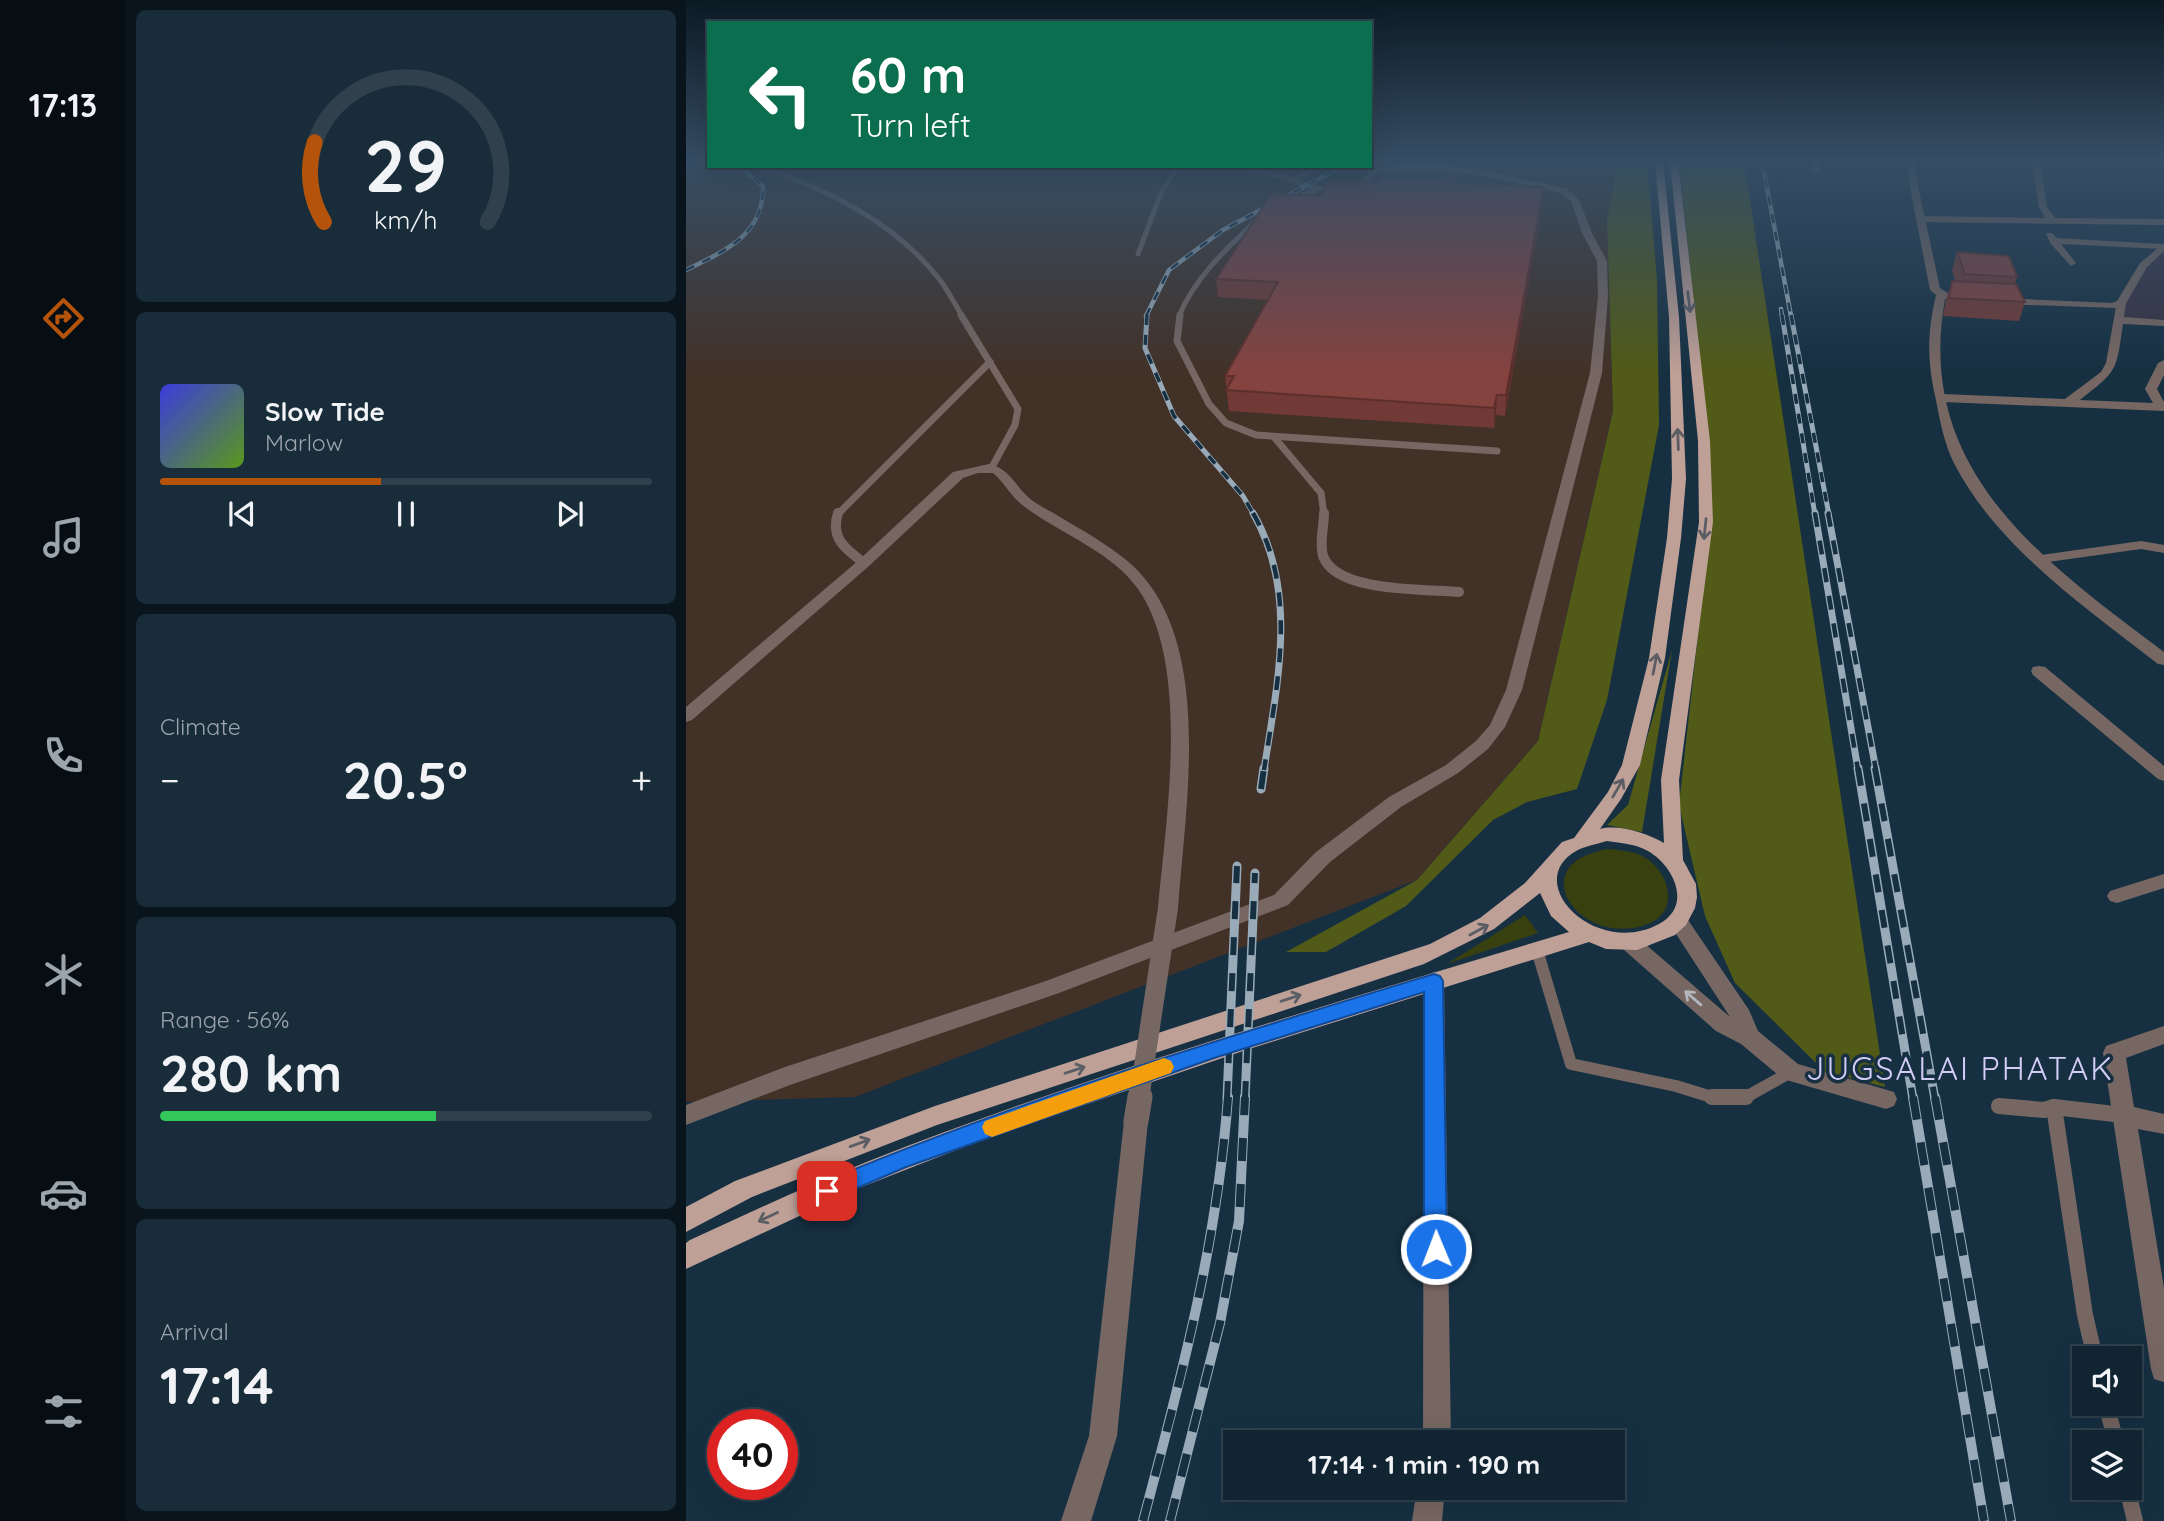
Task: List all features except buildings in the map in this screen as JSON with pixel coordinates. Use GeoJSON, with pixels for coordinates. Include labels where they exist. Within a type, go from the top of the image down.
{"type":"FeatureCollection","features":[{"type":"Feature","properties":{"kind":"main road"},"geometry":{"type":"LineString","coordinates":[[1583,838],[1615,795],[1634,754],[1657,658],[1674,538],[1679,479],[1674,317],[1666,232]]}},
{"type":"Feature","properties":{"kind":"main road"},"geometry":{"type":"LineString","coordinates":[[1674,860],[1670,780],[1706,522],[1704,441],[1682,232]]}},
{"type":"Feature","properties":{"kind":"main road"},"geometry":{"type":"LineString","coordinates":[[686,1220],[744,1189],[922,1121],[1417,958],[1478,931],[1502,916],[1547,873],[1554,858],[1566,846],[1583,838],[1606,834],[1631,837],[1654,846],[1674,860],[1686,881],[1689,902],[1678,923],[1658,937],[1630,943],[1608,941],[1587,935],[1568,923],[1554,907],[1547,890],[1547,873]]}},
{"type":"Feature","properties":{"kind":"main road"},"geometry":{"type":"LineString","coordinates":[[686,1257],[790,1207],[901,1159],[1214,1049],[1587,935]]}},
{"type":"Feature","properties":{"kind":"street"},"geometry":{"type":"LineString","coordinates":[[686,1115],[785,1077],[1052,987],[1281,900],[1323,857],[1395,802],[1452,769],[1482,745],[1497,727],[1514,690],[1596,373],[1603,296],[1602,261],[1587,232]]}},
{"type":"Feature","properties":{"kind":"street"},"geometry":{"type":"LineString","coordinates":[[1923,232],[1935,290],[1941,295],[1965,299]]}},
{"type":"Feature","properties":{"kind":"street"},"geometry":{"type":"LineString","coordinates":[[2047,232],[2071,263]]}},
{"type":"Feature","properties":{"kind":"street"},"geometry":{"type":"LineString","coordinates":[[2053,241],[2163,246]]}},
{"type":"Feature","properties":{"kind":"street"},"geometry":{"type":"LineString","coordinates":[[2067,404],[2105,374],[2112,363],[2121,303],[2143,265],[2163,246]]}},
{"type":"Feature","properties":{"kind":"street"},"geometry":{"type":"LineString","coordinates":[[1941,295],[1933,347],[1948,426],[1962,466],[1991,509],[2041,559],[2104,615],[2164,660]]}},
{"type":"Feature","properties":{"kind":"street"},"geometry":{"type":"LineString","coordinates":[[1993,300],[2102,307],[2121,303]]}},
{"type":"Feature","properties":{"kind":"street"},"geometry":{"type":"LineString","coordinates":[[2119,320],[2164,323]]}},
{"type":"Feature","properties":{"kind":"street"},"geometry":{"type":"LineString","coordinates":[[2163,407],[2151,389],[2164,363]]}},
{"type":"Feature","properties":{"kind":"street"},"geometry":{"type":"LineString","coordinates":[[1943,398],[2163,407]]}},
{"type":"Feature","properties":{"kind":"street"},"geometry":{"type":"LineString","coordinates":[[686,716],[864,562],[958,475],[976,468],[992,467],[1002,472],[1030,506],[1107,556],[1142,584],[1159,610],[1179,696],[1177,791],[1168,908],[1136,1121],[1103,1436],[1076,1521]]}},
{"type":"Feature","properties":{"kind":"street"},"geometry":{"type":"LineString","coordinates":[[2041,559],[2141,545],[2164,549]]}},
{"type":"Feature","properties":{"kind":"street"},"geometry":{"type":"LineString","coordinates":[[2141,545],[2164,561]]}},
{"type":"Feature","properties":{"kind":"street"},"geometry":{"type":"LineString","coordinates":[[2039,671],[2164,775]]}},
{"type":"Feature","properties":{"kind":"street"},"geometry":{"type":"LineString","coordinates":[[2117,896],[2164,881]]}},
{"type":"Feature","properties":{"kind":"street"},"geometry":{"type":"LineString","coordinates":[[1678,923],[1741,1016],[1749,1037]]}},
{"type":"Feature","properties":{"kind":"street"},"geometry":{"type":"LineString","coordinates":[[1630,943],[1724,1025],[1749,1037],[1791,1072],[1886,1099]]}},
{"type":"Feature","properties":{"kind":"street"},"geometry":{"type":"LineString","coordinates":[[1434,981],[1437,1430]]}},
{"type":"Feature","properties":{"kind":"street"},"geometry":{"type":"LineString","coordinates":[[2164,1035],[2113,1053],[2164,1369]]}},
{"type":"Feature","properties":{"kind":"street"},"geometry":{"type":"LineString","coordinates":[[2123,1115],[2164,1124]]}},
{"type":"Feature","properties":{"kind":"street"},"geometry":{"type":"LineString","coordinates":[[1427,1521],[1430,1500]]}},
{"type":"Feature","properties":{"kind":"lane"},"geometry":{"type":"LineString","coordinates":[[884,232],[926,263],[940,280],[1018,409],[1015,425],[992,467]]}},
{"type":"Feature","properties":{"kind":"lane"},"geometry":{"type":"LineString","coordinates":[[1138,254],[1146,232]]}},
{"type":"Feature","properties":{"kind":"lane"},"geometry":{"type":"LineString","coordinates":[[1246,232],[1214,262],[1178,318],[1176,335],[1210,408],[1220,420],[1238,430],[1274,437],[1497,451]]}},
{"type":"Feature","properties":{"kind":"lane"},"geometry":{"type":"LineString","coordinates":[[864,562],[842,547],[834,536],[838,513],[990,362]]}},
{"type":"Feature","properties":{"kind":"lane"},"geometry":{"type":"LineString","coordinates":[[1274,437],[1321,493],[1325,503],[1322,550],[1329,569],[1336,575],[1359,582],[1459,592]]}},
{"type":"Feature","properties":{"kind":"lane"},"geometry":{"type":"LineString","coordinates":[[1537,950],[1571,1064],[1676,1086],[1719,1099],[1746,1097],[1791,1072]]}},
{"type":"Feature","properties":{"kind":"lane"},"geometry":{"type":"LineString","coordinates":[[2000,1107],[2043,1110],[2054,1107],[2123,1115]]}},
{"type":"Feature","properties":{"kind":"lane"},"geometry":{"type":"LineString","coordinates":[[2054,1107],[2085,1315],[2092,1346]]}},
{"type":"Feature","properties":{"kind":"lane"},"geometry":{"type":"LineString","coordinates":[[2130,1500],[2136,1521]]}},
{"type":"Feature","properties":{"kind":"shaded area"},"geometry":{"type":"Polygon","coordinates":[[[686,232],[1607,232],[1613,411],[1538,741],[1417,880],[855,1097],[686,1102],[686,232]]]}},
{"type":"Feature","properties":{"kind":"shaded area"},"geometry":{"type":"Polygon","coordinates":[[[2164,250],[2164,321],[2124,319],[2126,303],[2147,266],[2164,250]]]}},
{"type":"Feature","properties":{"kind":"green space"},"geometry":{"type":"Polygon","coordinates":[[[1607,232],[1653,232],[1657,280],[1659,425],[1607,700],[1577,789],[1527,802],[1493,820],[1406,906],[1326,952],[1286,952],[1417,880],[1538,741],[1613,411],[1607,232]]]}},
{"type":"Feature","properties":{"kind":"green space"},"geometry":{"type":"Polygon","coordinates":[[[1686,232],[1755,232],[1885,1087],[1824,1071],[1735,983],[1705,916],[1679,805],[1711,518],[1699,352],[1686,232]]]}},
{"type":"Feature","properties":{"kind":"green space"},"geometry":{"type":"Polygon","coordinates":[[[1672,650],[1642,832],[1607,825],[1628,805],[1672,650]]]}},
{"type":"Feature","properties":{"kind":"green space"},"geometry":{"type":"Polygon","coordinates":[[[1608,849],[1640,855],[1653,863],[1660,872],[1668,891],[1668,901],[1658,918],[1648,924],[1623,929],[1601,925],[1582,916],[1570,902],[1564,886],[1567,871],[1581,858],[1608,849]]]}},
{"type":"Feature","properties":{"kind":"green space"},"geometry":{"type":"Polygon","coordinates":[[[1525,915],[1538,933],[1447,964],[1525,915]]]}},
{"type":"Feature","properties":{"kind":"railway"},"geometry":{"type":"LineString","coordinates":[[686,270],[728,248],[746,232]]}},
{"type":"Feature","properties":{"kind":"railway"},"geometry":{"type":"LineString","coordinates":[[1146,316],[1169,270],[1220,232]]}},
{"type":"Feature","properties":{"kind":"railway"},"geometry":{"type":"LineString","coordinates":[[1775,232],[1791,316]]}},
{"type":"Feature","properties":{"kind":"railway"},"geometry":{"type":"LineString","coordinates":[[1781,309],[1782,316]]}},
{"type":"Feature","properties":{"kind":"railway"},"geometry":{"type":"LineString","coordinates":[[1147,315],[1145,348],[1174,416],[1243,496],[1254,514]]}},
{"type":"Feature","properties":{"kind":"railway"},"geometry":{"type":"LineString","coordinates":[[1782,315],[1815,515]]}},
{"type":"Feature","properties":{"kind":"railway"},"geometry":{"type":"LineString","coordinates":[[1791,315],[1829,515]]}},
{"type":"Feature","properties":{"kind":"railway"},"geometry":{"type":"LineString","coordinates":[[1815,513],[1858,770]]}},
{"type":"Feature","properties":{"kind":"railway"},"geometry":{"type":"LineString","coordinates":[[1828,513],[1876,770]]}},
{"type":"Feature","properties":{"kind":"railway"},"geometry":{"type":"LineString","coordinates":[[1254,514],[1267,543],[1276,575],[1280,607],[1278,672],[1264,770]]}},
{"type":"Feature","properties":{"kind":"railway"},"geometry":{"type":"LineString","coordinates":[[1261,789],[1264,768]]}},
{"type":"Feature","properties":{"kind":"railway"},"geometry":{"type":"LineString","coordinates":[[1858,768],[1913,1099]]}},
{"type":"Feature","properties":{"kind":"railway"},"geometry":{"type":"LineString","coordinates":[[1875,768],[1935,1099]]}},
{"type":"Feature","properties":{"kind":"railway"},"geometry":{"type":"LineString","coordinates":[[1227,1099],[1237,866]]}},
{"type":"Feature","properties":{"kind":"railway"},"geometry":{"type":"LineString","coordinates":[[1245,1099],[1255,873]]}},
{"type":"Feature","properties":{"kind":"railway"},"geometry":{"type":"LineString","coordinates":[[1143,1521],[1196,1311],[1215,1206],[1228,1097]]}},
{"type":"Feature","properties":{"kind":"railway"},"geometry":{"type":"LineString","coordinates":[[1170,1521],[1220,1323],[1239,1221],[1245,1097]]}},
{"type":"Feature","properties":{"kind":"railway"},"geometry":{"type":"LineString","coordinates":[[1913,1097],[1984,1521]]}},
{"type":"Feature","properties":{"kind":"railway"},"geometry":{"type":"LineString","coordinates":[[1935,1097],[2011,1521]]}},
{"type":"Feature","properties":{"kind":"slow traffic"},"geometry":{"type":"LineString","coordinates":[[992,1127],[1164,1067]]}},
{"type":"Feature","properties":{"kind":"district","name":"JUGSALAI PHATAK"},"geometry":{"type":"Point","coordinates":[1960,1068]}},
{"type":"Feature","properties":{"kind":"route"},"geometry":{"type":"LineString","coordinates":[[827,1191],[901,1159],[1214,1049],[1434,981],[1436,1249]]}}]}
